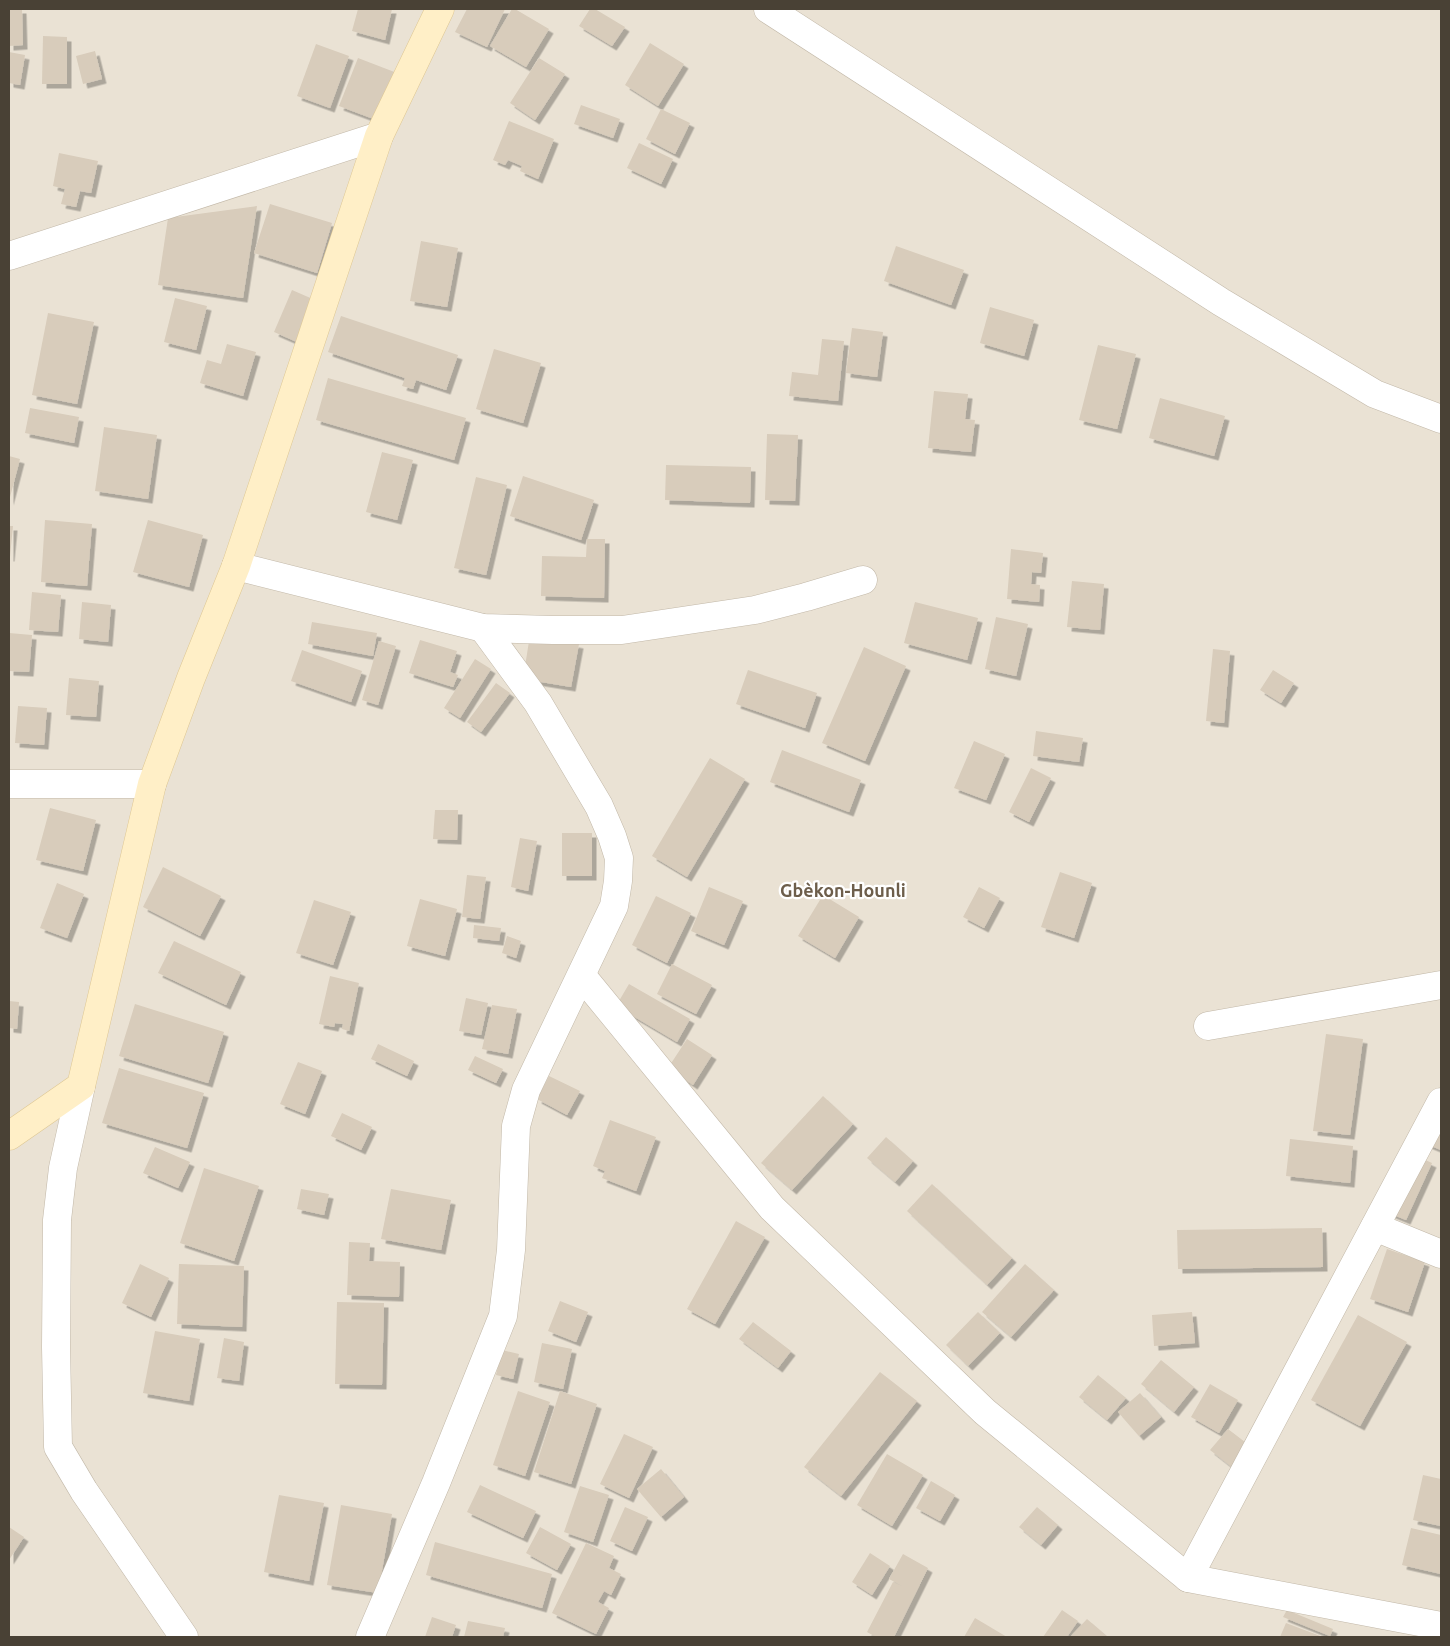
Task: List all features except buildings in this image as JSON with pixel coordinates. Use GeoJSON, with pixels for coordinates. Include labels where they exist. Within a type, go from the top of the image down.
{"type":"FeatureCollection","features":[{"type":"Feature","properties":{"kind":"street"},"geometry":{"type":"LineString","coordinates":[[184,1637],[89,1499],[58,1447],[56,1347],[57,1220],[64,1168],[81,1086],[152,784],[191,678],[236,566],[379,136],[440,9]]}},
{"type":"Feature","properties":{"kind":"street"},"geometry":{"type":"LineString","coordinates":[[768,9],[1221,302],[1375,394],[1441,419]]}},
{"type":"Feature","properties":{"kind":"street"},"geometry":{"type":"LineString","coordinates":[[9,256],[379,136]]}},
{"type":"Feature","properties":{"kind":"street"},"geometry":{"type":"LineString","coordinates":[[236,566],[484,628],[622,630],[755,610],[863,580]]}},
{"type":"Feature","properties":{"kind":"street"},"geometry":{"type":"LineString","coordinates":[[370,1637],[432,1492],[503,1316],[511,1250],[516,1126],[526,1090],[614,906],[618,881],[619,858],[599,806],[538,703],[484,628]]}},
{"type":"Feature","properties":{"kind":"street"},"geometry":{"type":"LineString","coordinates":[[9,784],[152,784]]}},
{"type":"Feature","properties":{"kind":"street"},"geometry":{"type":"LineString","coordinates":[[582,976],[772,1208],[985,1412],[1188,1578],[1371,1625],[1441,1626]]}},
{"type":"Feature","properties":{"kind":"street"},"geometry":{"type":"LineString","coordinates":[[1208,1026],[1441,986]]}},
{"type":"Feature","properties":{"kind":"street"},"geometry":{"type":"LineString","coordinates":[[9,1136],[81,1086]]}},
{"type":"Feature","properties":{"kind":"street"},"geometry":{"type":"LineString","coordinates":[[1188,1578],[1441,1102]]}},
{"type":"Feature","properties":{"kind":"street"},"geometry":{"type":"LineString","coordinates":[[1375,1226],[1441,1254]]}},
{"type":"Feature","properties":{"kind":"shaded area"},"geometry":{"type":"Polygon","coordinates":[[[9,9],[1441,9],[1441,1637],[9,1637],[9,9]]]}},
{"type":"Feature","properties":{"kind":"district","name":"Gbèkon-Hounli"},"geometry":{"type":"Point","coordinates":[843,890]}}]}
